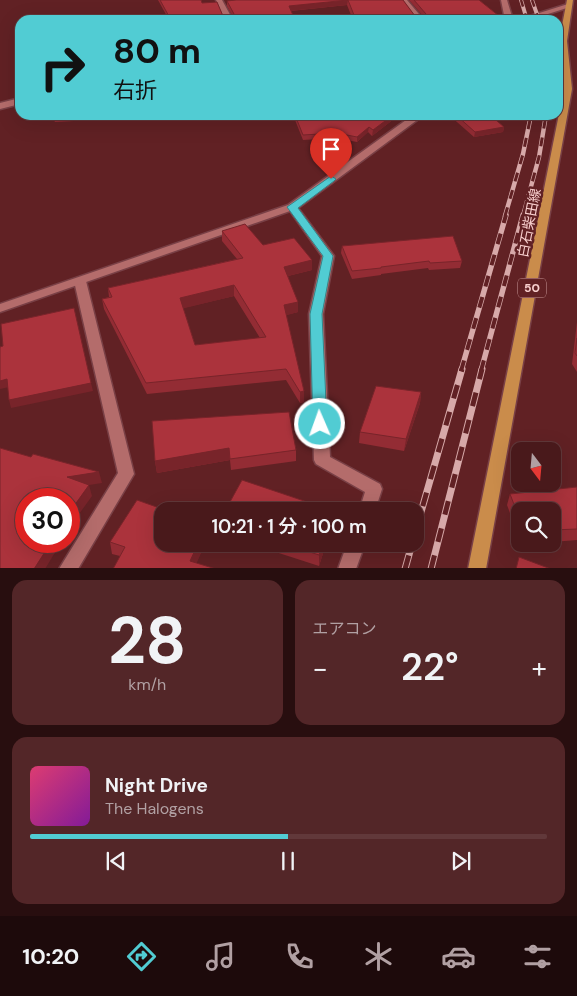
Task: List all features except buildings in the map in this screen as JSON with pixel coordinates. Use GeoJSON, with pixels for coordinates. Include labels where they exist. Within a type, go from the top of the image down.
{"type":"FeatureCollection","features":[{"type":"Feature","properties":{"kind":"main road","name":"白石柴田線"},"geometry":{"type":"LineString","coordinates":[[563,115],[568,89],[563,41],[573,2]]}},
{"type":"Feature","properties":{"kind":"main road","name":"白石柴田線"},"geometry":{"type":"LineString","coordinates":[[477,568],[562,120]]}},
{"type":"Feature","properties":{"kind":"street"},"geometry":{"type":"LineString","coordinates":[[403,0],[416,15]]}},
{"type":"Feature","properties":{"kind":"street"},"geometry":{"type":"LineString","coordinates":[[504,0],[508,15]]}},
{"type":"Feature","properties":{"kind":"street"},"geometry":{"type":"LineString","coordinates":[[221,1],[228,15]]}},
{"type":"Feature","properties":{"kind":"street"},"geometry":{"type":"LineString","coordinates":[[535,15],[573,2]]}},
{"type":"Feature","properties":{"kind":"street"},"geometry":{"type":"LineString","coordinates":[[0,106],[15,102]]}},
{"type":"Feature","properties":{"kind":"street"},"geometry":{"type":"LineString","coordinates":[[0,308],[292,207],[412,120]]}},
{"type":"Feature","properties":{"kind":"street"},"geometry":{"type":"LineString","coordinates":[[292,207],[328,256],[316,314],[322,460],[374,488],[369,502]]}},
{"type":"Feature","properties":{"kind":"street"},"geometry":{"type":"LineString","coordinates":[[68,568],[126,474],[80,280]]}},
{"type":"Feature","properties":{"kind":"street"},"geometry":{"type":"LineString","coordinates":[[347,568],[353,552]]}},
{"type":"Feature","properties":{"kind":"railway"},"geometry":{"type":"LineString","coordinates":[[521,0],[526,15]]}},
{"type":"Feature","properties":{"kind":"railway"},"geometry":{"type":"LineString","coordinates":[[532,0],[537,15]]}},
{"type":"Feature","properties":{"kind":"railway"},"geometry":{"type":"LineString","coordinates":[[505,216],[523,154],[530,120]]}},
{"type":"Feature","properties":{"kind":"railway"},"geometry":{"type":"LineString","coordinates":[[523,216],[539,157],[545,120]]}},
{"type":"Feature","properties":{"kind":"railway"},"geometry":{"type":"LineString","coordinates":[[461,371],[506,215]]}},
{"type":"Feature","properties":{"kind":"railway"},"geometry":{"type":"LineString","coordinates":[[481,371],[523,215]]}},
{"type":"Feature","properties":{"kind":"railway"},"geometry":{"type":"LineString","coordinates":[[424,502],[462,369]]}},
{"type":"Feature","properties":{"kind":"railway"},"geometry":{"type":"LineString","coordinates":[[431,568],[482,369]]}},
{"type":"Feature","properties":{"kind":"railway"},"geometry":{"type":"LineString","coordinates":[[405,568],[410,552]]}},
{"type":"Feature","properties":{"kind":"route"},"geometry":{"type":"LineString","coordinates":[[320,424],[316,314],[328,256],[292,207],[331,179]]}}]}
